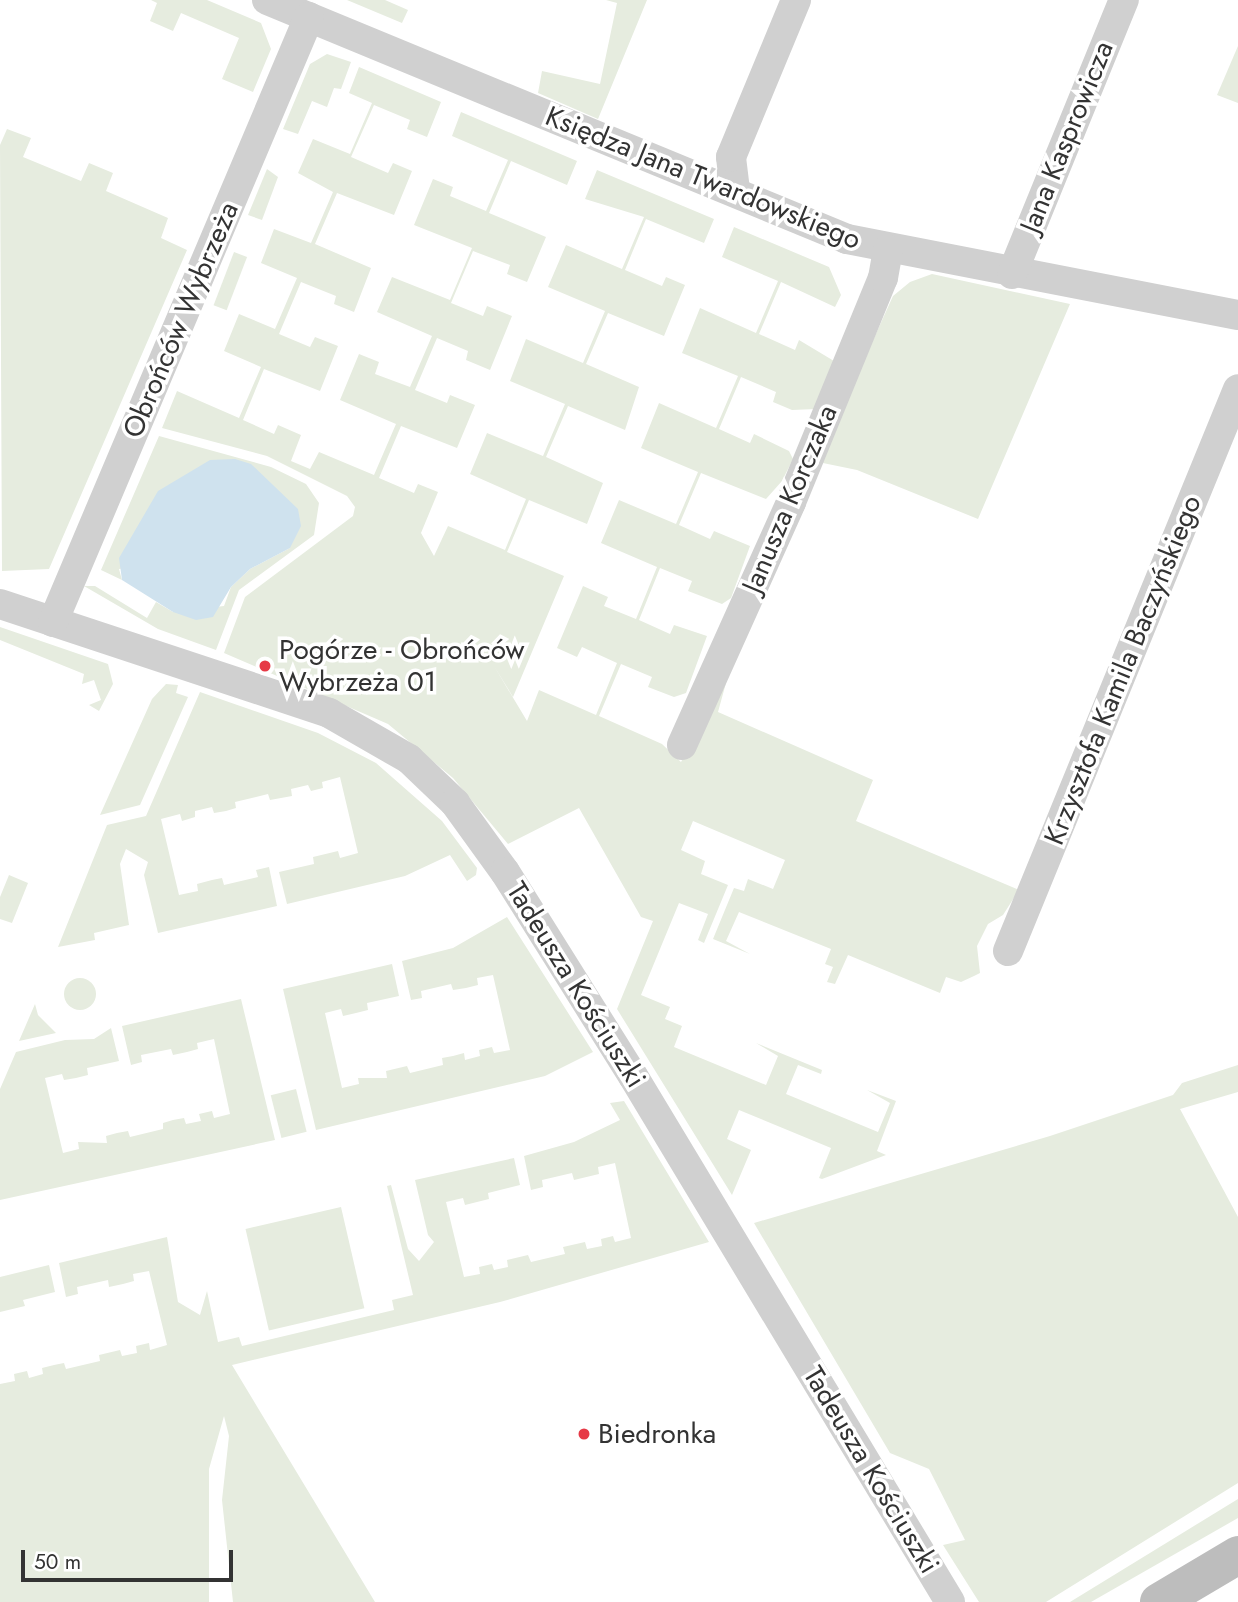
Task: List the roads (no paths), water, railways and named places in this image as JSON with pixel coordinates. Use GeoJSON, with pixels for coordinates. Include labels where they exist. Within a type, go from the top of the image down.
{"type":"FeatureCollection","features":[{"type":"Feature","properties":{"kind":"main road"},"geometry":{"type":"LineString","coordinates":[[1159,1602],[1238,1555]]}},
{"type":"Feature","properties":{"kind":"street","name":"Księdza Jana Twardowskiego"},"geometry":{"type":"LineString","coordinates":[[267,0],[735,190],[848,239],[1012,274],[1238,315]]}},
{"type":"Feature","properties":{"kind":"street"},"geometry":{"type":"LineString","coordinates":[[735,190],[730,157],[796,0]]}},
{"type":"Feature","properties":{"kind":"street","name":"Jana Kasprowicza"},"geometry":{"type":"LineString","coordinates":[[1012,274],[1124,0]]}},
{"type":"Feature","properties":{"kind":"street","name":"Obrońców Wybrzeża"},"geometry":{"type":"LineString","coordinates":[[53,622],[309,18]]}},
{"type":"Feature","properties":{"kind":"street","name":"Janusza Korczaka"},"geometry":{"type":"LineString","coordinates":[[682,745],[791,502],[883,278],[888,249]]}},
{"type":"Feature","properties":{"kind":"street","name":"Krzysztofa Kamila Baczyńskiego"},"geometry":{"type":"LineString","coordinates":[[1008,951],[1238,389]]}},
{"type":"Feature","properties":{"kind":"street","name":"Tadeusza Kościuszki"},"geometry":{"type":"LineString","coordinates":[[0,604],[329,713],[409,759],[455,803],[505,872],[633,1076],[950,1602]]}},
{"type":"Feature","properties":{"kind":"water"},"geometry":{"type":"Polygon","coordinates":[[[235,459],[251,464],[298,509],[301,526],[290,548],[250,569],[231,587],[213,617],[196,620],[173,612],[122,580],[119,558],[158,491],[210,460],[235,459]]]}},
{"type":"Feature","properties":{"kind":"place","name":"Pogórze - Obrońców Wybrzeża 01"},"geometry":{"type":"Point","coordinates":[265,666]}},
{"type":"Feature","properties":{"kind":"place","name":"Biedronka"},"geometry":{"type":"Point","coordinates":[584,1434]}}]}
